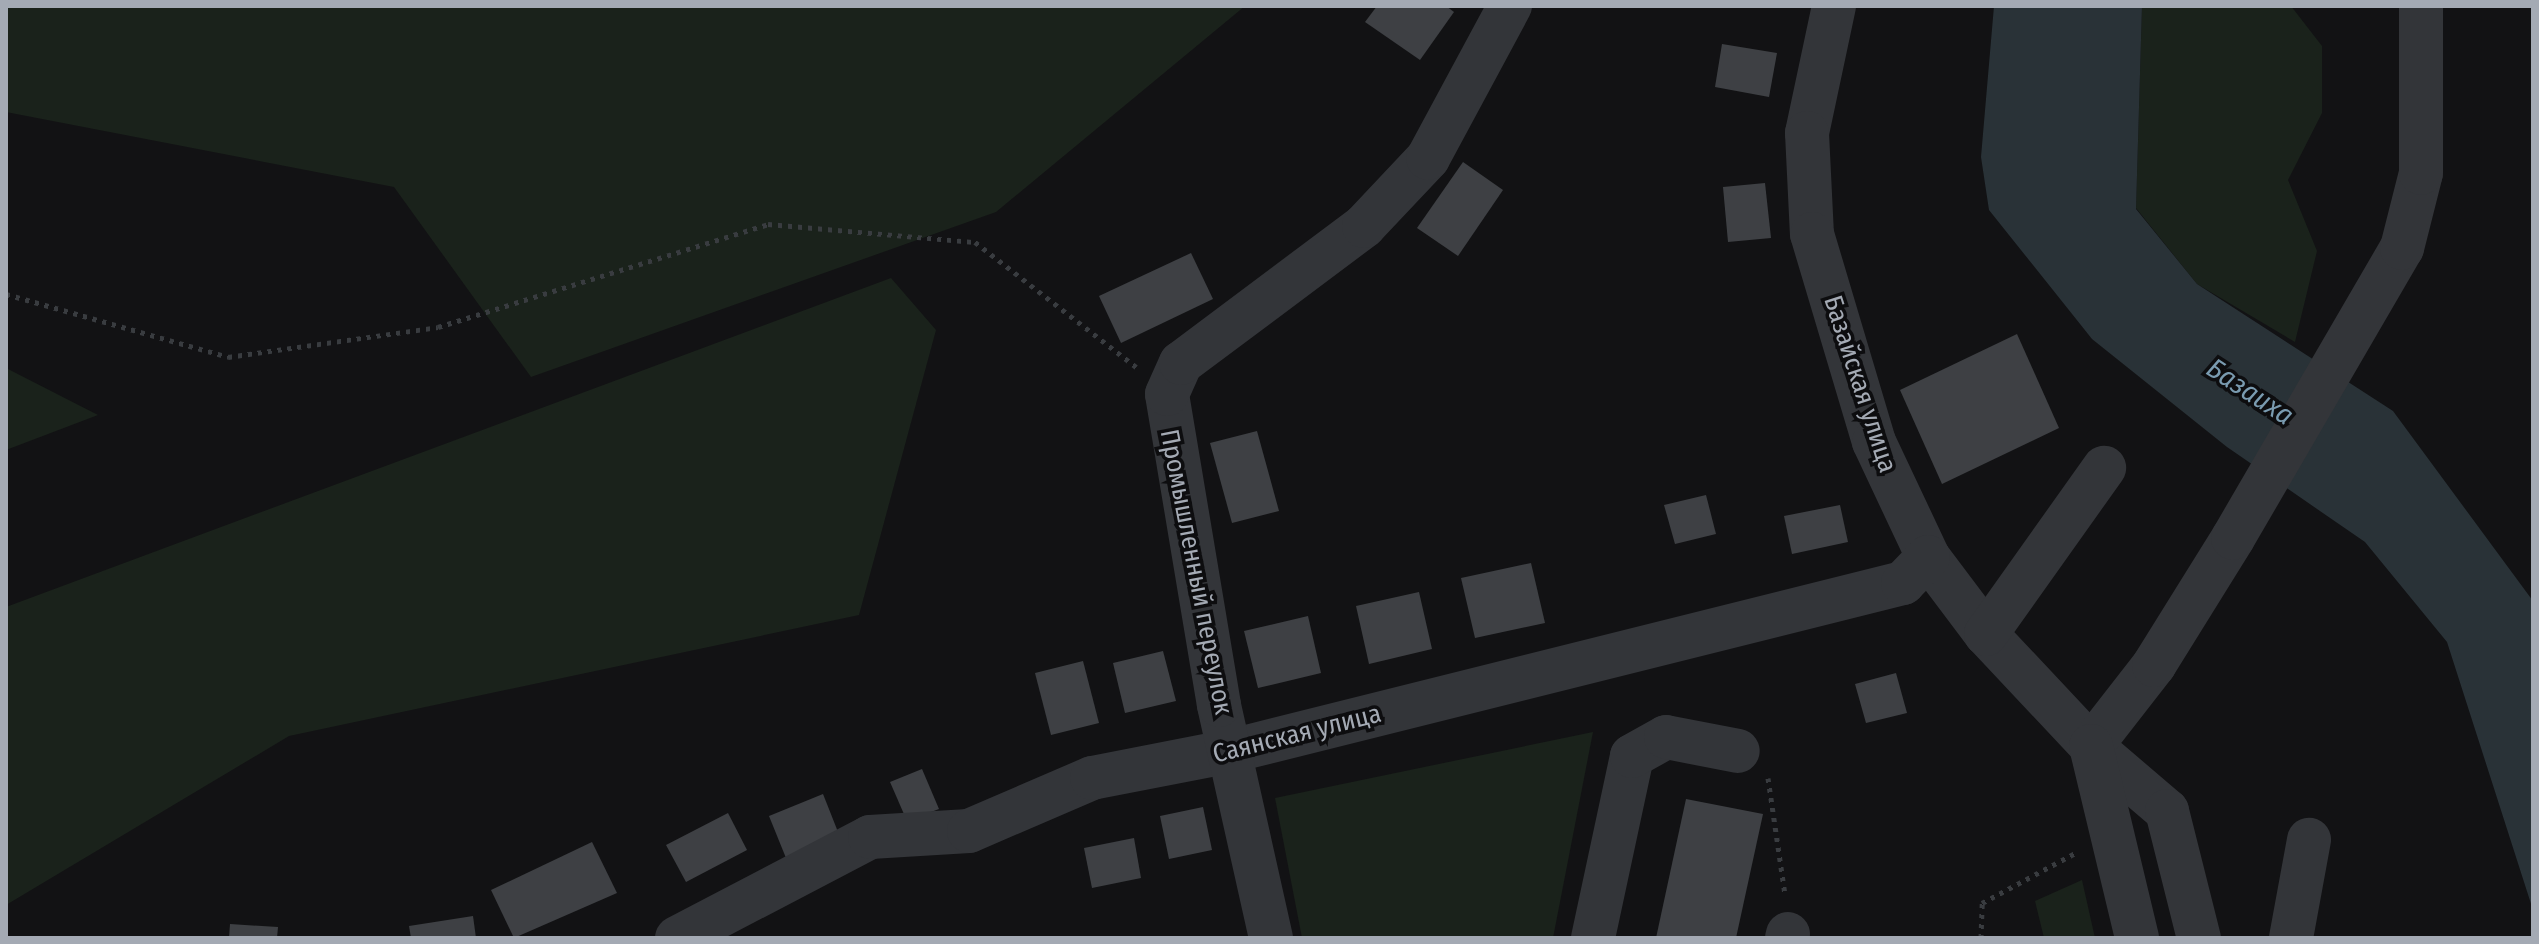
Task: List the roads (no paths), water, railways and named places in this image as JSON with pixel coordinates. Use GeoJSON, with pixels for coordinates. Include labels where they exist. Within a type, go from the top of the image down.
{"type":"FeatureCollection","features":[{"type":"Feature","properties":{"kind":"street","name":"Промышленный переулок"},"geometry":{"type":"LineString","coordinates":[[1271,938],[1166,424],[1167,394],[1181,363],[1364,226],[1428,158],[1510,6]]}},
{"type":"Feature","properties":{"kind":"street","name":"Базайская улица"},"geometry":{"type":"LineString","coordinates":[[1834,6],[1807,133],[1812,234],[1874,442],[1928,557],[1986,634],[2091,746],[2167,811],[2199,938]]}},
{"type":"Feature","properties":{"kind":"street"},"geometry":{"type":"LineString","coordinates":[[2137,938],[2091,746],[2154,665],[2377,297],[2402,248],[2421,173],[2421,6]]}},
{"type":"Feature","properties":{"kind":"street"},"geometry":{"type":"LineString","coordinates":[[1986,634],[2104,468]]}},
{"type":"Feature","properties":{"kind":"street","name":"Саянская улица"},"geometry":{"type":"LineString","coordinates":[[677,938],[870,837],[969,831],[1092,778],[1231,751],[1903,583],[1928,557]]}},
{"type":"Feature","properties":{"kind":"street"},"geometry":{"type":"LineString","coordinates":[[1593,938],[1632,756],[1666,737],[1738,751]]}},
{"type":"Feature","properties":{"kind":"street"},"geometry":{"type":"LineString","coordinates":[[2291,938],[2309,840]]}},
{"type":"Feature","properties":{"kind":"street"},"geometry":{"type":"LineString","coordinates":[[743,938],[800,874]]}},
{"type":"Feature","properties":{"kind":"water","name":"Базаиха"},"geometry":{"type":"Polygon","coordinates":[[[1994,6],[2142,6],[2136,209],[2197,284],[2393,411],[2533,601],[2533,910],[2447,642],[2365,542],[2227,447],[2092,339],[1989,210],[1981,157],[1994,6]]]}}]}
